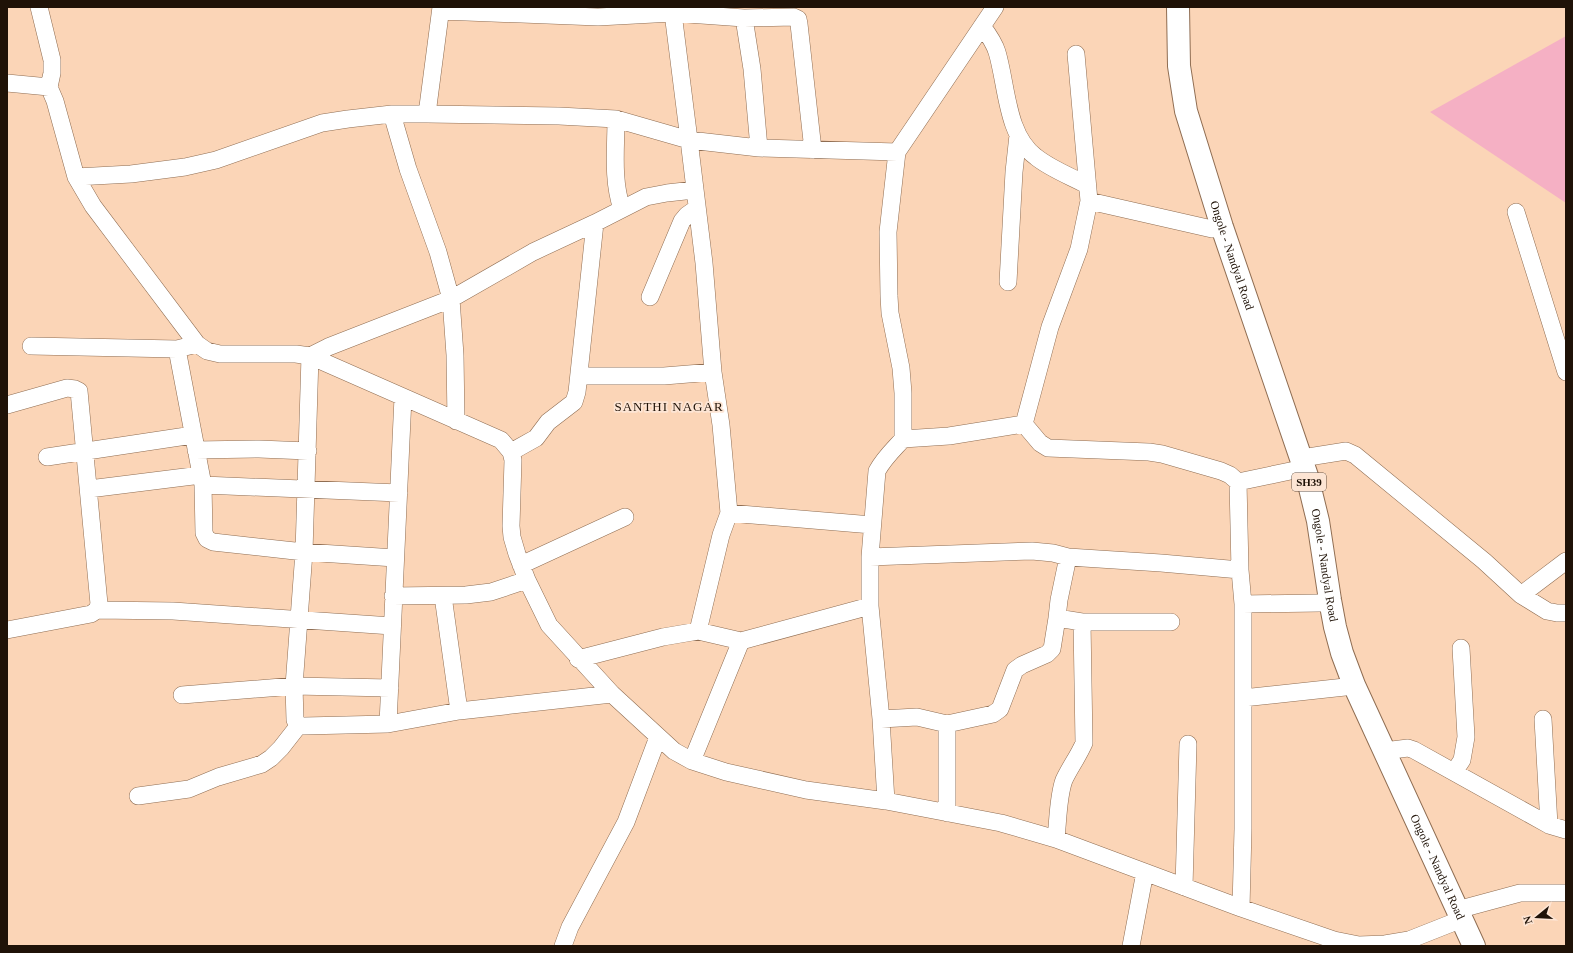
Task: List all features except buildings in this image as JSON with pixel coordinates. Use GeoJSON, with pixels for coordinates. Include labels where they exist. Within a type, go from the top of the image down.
{"type":"FeatureCollection","features":[{"type":"Feature","properties":{"kind":"main road","name":"Ongole - Nandyal Road"},"geometry":{"type":"LineString","coordinates":[[1166,7],[1167,62],[1171,93],[1178,120],[1212,229],[1318,521],[1330,600],[1342,654],[1454,916],[1462,946]]}},
{"type":"Feature","properties":{"kind":"main road","name":"Ongole - Nandyal Road"},"geometry":{"type":"LineString","coordinates":[[1178,7],[1182,91],[1191,129],[1298,464],[1320,603],[1332,648],[1345,687],[1454,916],[1474,946]]}},
{"type":"Feature","properties":{"kind":"street"},"geometry":{"type":"LineString","coordinates":[[39,7],[52,60],[52,73],[48,87],[55,101],[76,177],[93,206],[197,344],[207,351],[220,354],[296,354],[310,356],[501,440],[511,452],[513,460],[512,537],[524,572],[549,625],[578,659],[612,694],[674,751],[692,761],[726,772],[806,790],[886,801],[1001,823],[1056,839],[1241,908],[1334,940],[1359,945],[1385,944],[1409,940],[1454,916],[1508,895],[1520,893],[1555,892]]}},
{"type":"Feature","properties":{"kind":"street"},"geometry":{"type":"LineString","coordinates":[[903,439],[903,393],[901,368],[890,313],[889,296],[888,232],[897,152],[995,7]]}},
{"type":"Feature","properties":{"kind":"street"},"geometry":{"type":"LineString","coordinates":[[426,114],[441,9],[598,17],[674,10],[744,18],[794,17],[798,19],[799,24],[812,150]]}},
{"type":"Feature","properties":{"kind":"street"},"geometry":{"type":"LineString","coordinates":[[674,10],[694,190],[704,263],[713,372],[721,425],[729,513],[721,535],[698,631]]}},
{"type":"Feature","properties":{"kind":"street"},"geometry":{"type":"LineString","coordinates":[[744,18],[752,68],[759,148]]}},
{"type":"Feature","properties":{"kind":"street"},"geometry":{"type":"LineString","coordinates":[[982,26],[991,39],[997,52],[1011,117],[1018,135],[1026,148],[1035,157],[1088,193],[1212,229]]}},
{"type":"Feature","properties":{"kind":"street"},"geometry":{"type":"LineString","coordinates":[[1024,424],[1050,327],[1079,249],[1088,193],[1076,54]]}},
{"type":"Feature","properties":{"kind":"street"},"geometry":{"type":"LineString","coordinates":[[7,83],[48,87]]}},
{"type":"Feature","properties":{"kind":"street"},"geometry":{"type":"LineString","coordinates":[[76,177],[131,174],[185,167],[216,160],[322,123],[392,114],[616,118],[689,140],[759,148],[897,152]]}},
{"type":"Feature","properties":{"kind":"street"},"geometry":{"type":"LineString","coordinates":[[392,114],[408,169],[438,252],[451,299],[455,355],[456,421]]}},
{"type":"Feature","properties":{"kind":"street"},"geometry":{"type":"LineString","coordinates":[[616,118],[615,169],[618,198],[622,209]]}},
{"type":"Feature","properties":{"kind":"street"},"geometry":{"type":"LineString","coordinates":[[1008,282],[1014,172],[1018,135]]}},
{"type":"Feature","properties":{"kind":"street"},"geometry":{"type":"LineString","coordinates":[[310,356],[328,347],[451,299],[533,252],[646,197],[694,190]]}},
{"type":"Feature","properties":{"kind":"street"},"geometry":{"type":"LineString","coordinates":[[650,297],[682,221],[687,215],[697,208]]}},
{"type":"Feature","properties":{"kind":"street"},"geometry":{"type":"LineString","coordinates":[[1516,212],[1566,372]]}},
{"type":"Feature","properties":{"kind":"street"},"geometry":{"type":"LineString","coordinates":[[511,452],[536,438],[548,422],[574,402],[579,376],[595,223]]}},
{"type":"Feature","properties":{"kind":"street"},"geometry":{"type":"LineString","coordinates":[[31,346],[177,349],[197,344]]}},
{"type":"Feature","properties":{"kind":"street"},"geometry":{"type":"LineString","coordinates":[[177,349],[202,480],[204,533],[207,539],[213,542],[304,552],[395,558]]}},
{"type":"Feature","properties":{"kind":"street"},"geometry":{"type":"LineString","coordinates":[[310,356],[304,552],[294,686],[295,720],[299,725],[388,724],[452,717],[612,694]]}},
{"type":"Feature","properties":{"kind":"street"},"geometry":{"type":"LineString","coordinates":[[579,376],[664,376],[713,372]]}},
{"type":"Feature","properties":{"kind":"street"},"geometry":{"type":"LineString","coordinates":[[7,404],[67,388],[75,388],[79,391],[81,396],[99,604],[97,610]]}},
{"type":"Feature","properties":{"kind":"street"},"geometry":{"type":"LineString","coordinates":[[388,724],[399,453],[403,397]]}},
{"type":"Feature","properties":{"kind":"street"},"geometry":{"type":"LineString","coordinates":[[886,801],[881,719],[870,606],[870,557],[877,471],[885,458],[903,439],[949,436],[1024,424]]}},
{"type":"Feature","properties":{"kind":"street"},"geometry":{"type":"LineString","coordinates":[[1024,424],[1040,443],[1048,448],[1149,452],[1162,454],[1221,471],[1230,475],[1238,482],[1240,570],[1243,604],[1243,829],[1241,908]]}},
{"type":"Feature","properties":{"kind":"street"},"geometry":{"type":"LineString","coordinates":[[47,457],[85,452],[195,443],[259,449],[308,451]]}},
{"type":"Feature","properties":{"kind":"street"},"geometry":{"type":"LineString","coordinates":[[1238,482],[1340,451],[1346,451],[1355,455],[1484,561],[1520,595],[1547,611],[1566,613]]}},
{"type":"Feature","properties":{"kind":"street"},"geometry":{"type":"LineString","coordinates":[[88,489],[202,480],[307,490],[398,493]]}},
{"type":"Feature","properties":{"kind":"street"},"geometry":{"type":"LineString","coordinates":[[729,513],[872,525]]}},
{"type":"Feature","properties":{"kind":"street"},"geometry":{"type":"LineString","coordinates":[[393,596],[443,596],[491,592],[524,572],[625,517]]}},
{"type":"Feature","properties":{"kind":"street"},"geometry":{"type":"LineString","coordinates":[[870,557],[1032,551],[1053,553],[1068,557],[1240,570]]}},
{"type":"Feature","properties":{"kind":"street"},"geometry":{"type":"LineString","coordinates":[[881,719],[917,717],[947,724],[993,714],[1000,709],[1015,670],[1022,665],[1047,654],[1052,649],[1059,600],[1068,557]]}},
{"type":"Feature","properties":{"kind":"street"},"geometry":{"type":"LineString","coordinates":[[1520,595],[1566,561]]}},
{"type":"Feature","properties":{"kind":"street"},"geometry":{"type":"LineString","coordinates":[[443,596],[452,717]]}},
{"type":"Feature","properties":{"kind":"street"},"geometry":{"type":"LineString","coordinates":[[1243,604],[1320,603]]}},
{"type":"Feature","properties":{"kind":"street"},"geometry":{"type":"LineString","coordinates":[[578,659],[663,637],[698,631],[741,641],[870,606]]}},
{"type":"Feature","properties":{"kind":"street"},"geometry":{"type":"LineString","coordinates":[[7,630],[91,614],[97,610],[173,611],[392,626]]}},
{"type":"Feature","properties":{"kind":"street"},"geometry":{"type":"LineString","coordinates":[[1057,618],[1082,622],[1171,622]]}},
{"type":"Feature","properties":{"kind":"street"},"geometry":{"type":"LineString","coordinates":[[1056,839],[1064,780],[1079,756],[1084,743],[1082,622]]}},
{"type":"Feature","properties":{"kind":"street"},"geometry":{"type":"LineString","coordinates":[[692,761],[741,641]]}},
{"type":"Feature","properties":{"kind":"street"},"geometry":{"type":"LineString","coordinates":[[1454,772],[1462,760],[1466,737],[1461,648]]}},
{"type":"Feature","properties":{"kind":"street"},"geometry":{"type":"LineString","coordinates":[[182,695],[294,686],[390,688]]}},
{"type":"Feature","properties":{"kind":"street"},"geometry":{"type":"LineString","coordinates":[[1243,698],[1345,687]]}},
{"type":"Feature","properties":{"kind":"street"},"geometry":{"type":"LineString","coordinates":[[1543,719],[1559,827]]}},
{"type":"Feature","properties":{"kind":"street"},"geometry":{"type":"LineString","coordinates":[[947,724],[947,813]]}},
{"type":"Feature","properties":{"kind":"street"},"geometry":{"type":"LineString","coordinates":[[138,796],[189,790],[218,777],[262,764],[271,758],[281,748],[299,725]]}},
{"type":"Feature","properties":{"kind":"street"},"geometry":{"type":"LineString","coordinates":[[563,946],[574,921],[626,822],[658,737]]}},
{"type":"Feature","properties":{"kind":"street"},"geometry":{"type":"LineString","coordinates":[[1184,887],[1188,744]]}},
{"type":"Feature","properties":{"kind":"street"},"geometry":{"type":"LineString","coordinates":[[1384,752],[1408,748],[1414,750],[1559,827]]}},
{"type":"Feature","properties":{"kind":"street"},"geometry":{"type":"LineString","coordinates":[[1131,946],[1145,872]]}},
{"type":"Feature","properties":{"kind":"shaded area"},"geometry":{"type":"Polygon","coordinates":[[[1566,36],[1566,203],[1430,112],[1566,36]]]}},
{"type":"Feature","properties":{"kind":"district","name":"SANTHI NAGAR"},"geometry":{"type":"Point","coordinates":[669,406]}}]}
